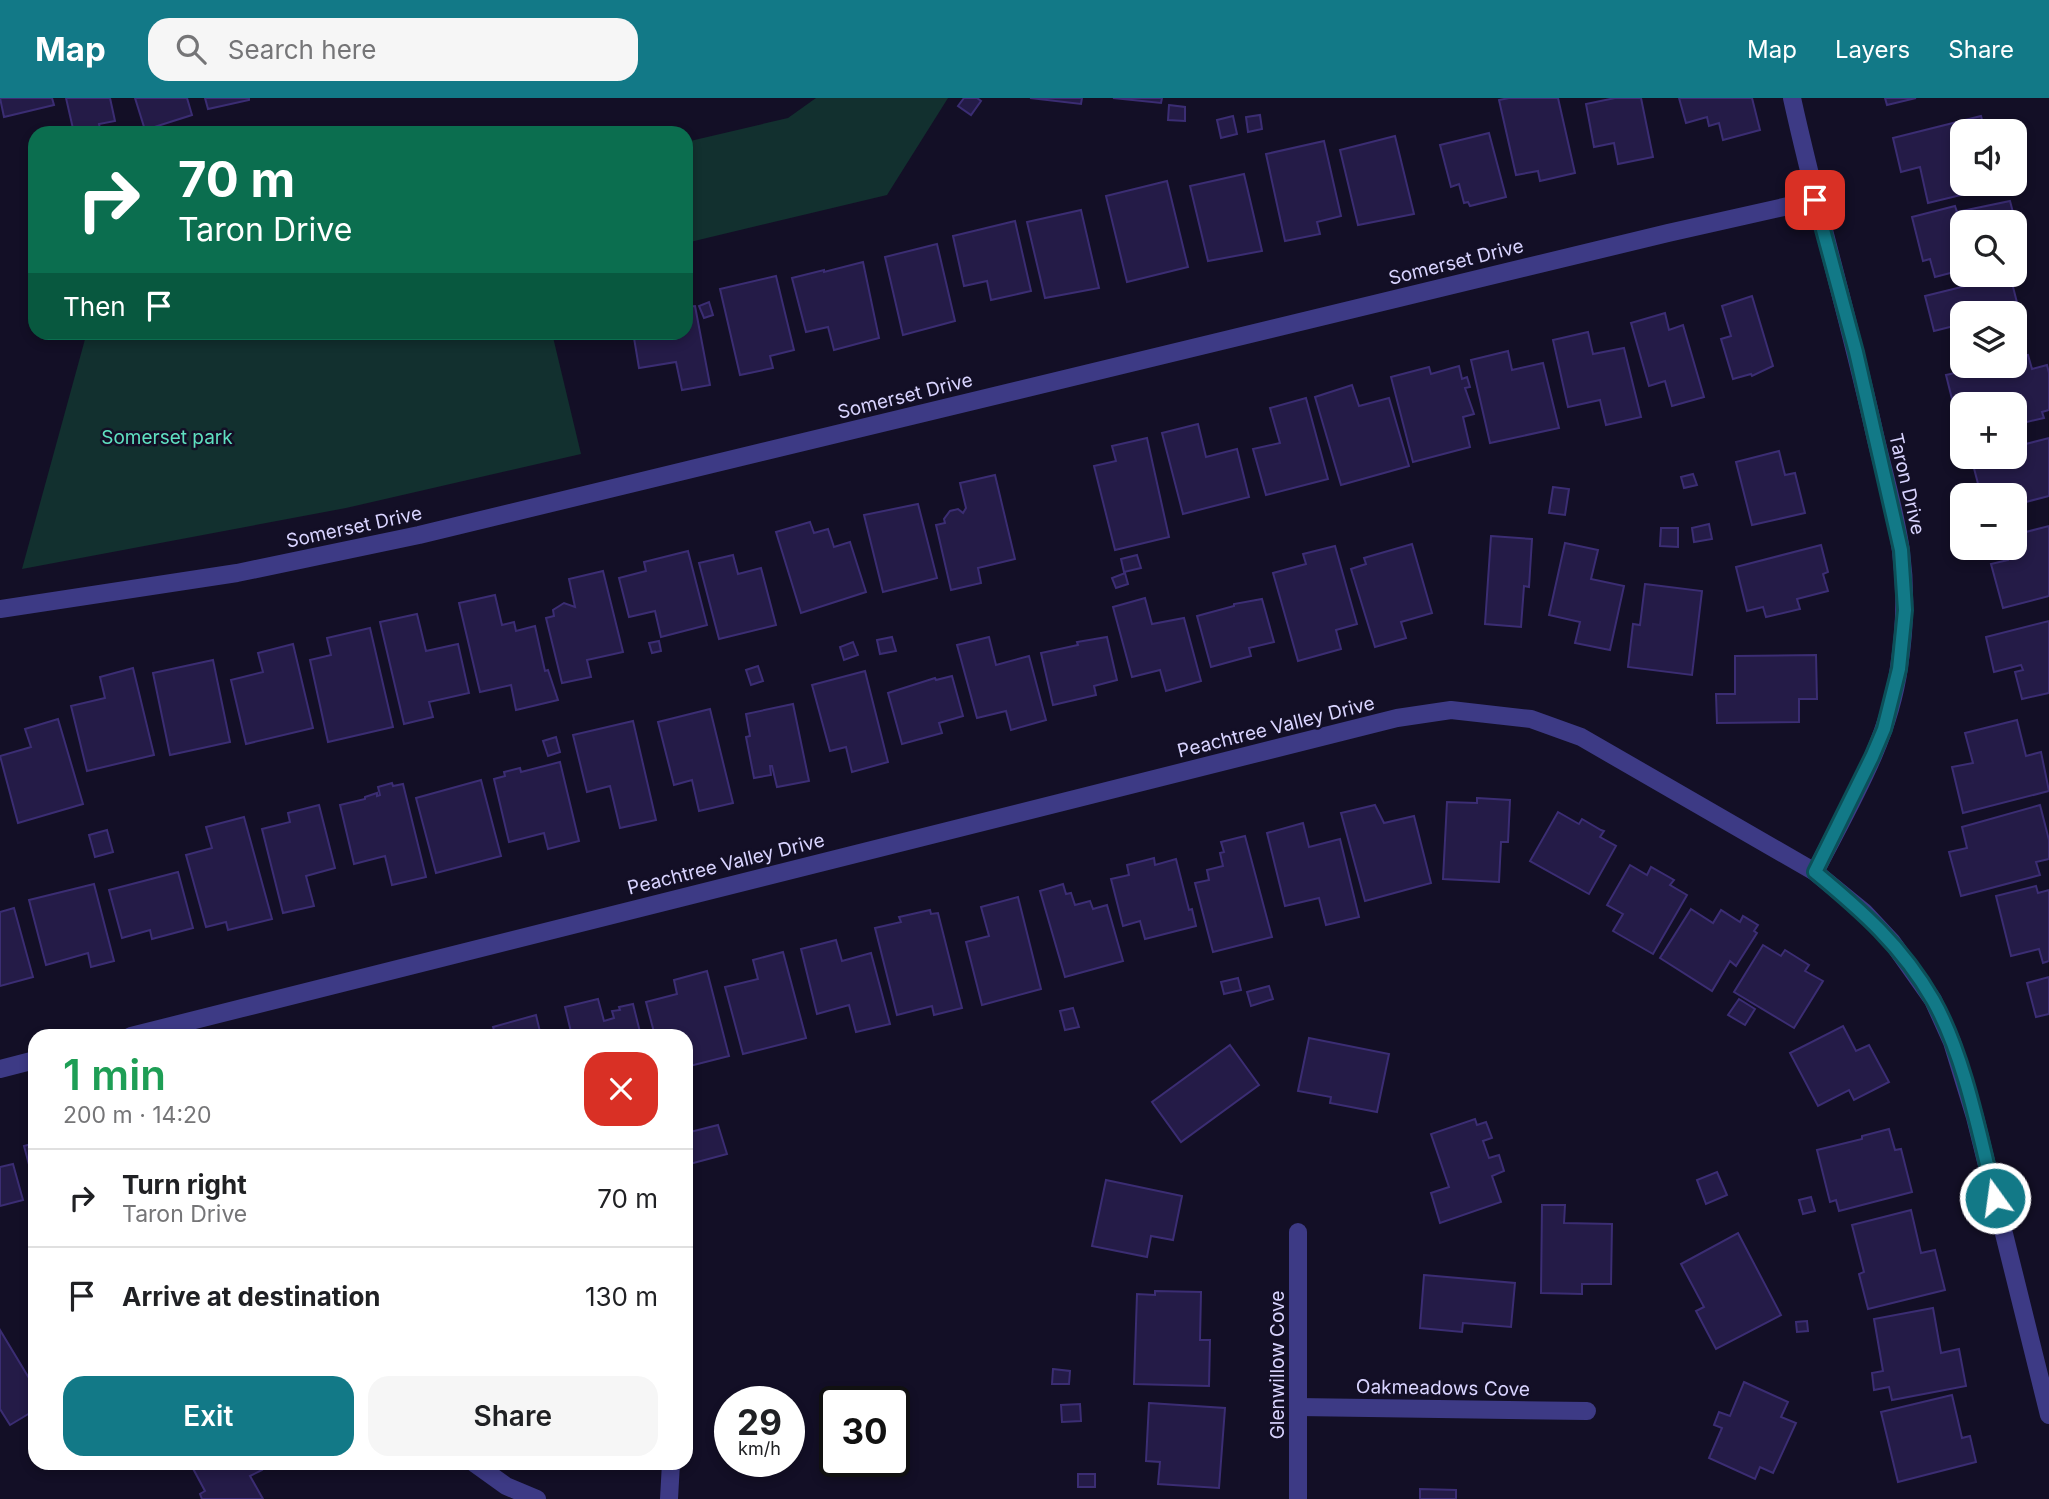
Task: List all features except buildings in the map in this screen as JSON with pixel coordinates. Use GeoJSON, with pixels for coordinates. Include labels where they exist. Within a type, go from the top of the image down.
{"type":"FeatureCollection","features":[{"type":"Feature","properties":{"kind":"street","name":"Taron Drive"},"geometry":{"type":"LineString","coordinates":[[1792,98],[1815,200],[1856,352],[1901,550],[1905,610],[1899,669],[1884,729],[1815,872]]}},
{"type":"Feature","properties":{"kind":"street","name":"Somerset Drive"},"geometry":{"type":"LineString","coordinates":[[0,608],[237,573],[419,535],[1668,233],[1815,200]]}},
{"type":"Feature","properties":{"kind":"street","name":"Peachtree Valley Drive"},"geometry":{"type":"LineString","coordinates":[[159,1029],[1397,718],[1451,710],[1531,719],[1581,737],[1815,872],[1864,912],[1892,942],[1933,1000],[1952,1042],[1975,1117],[2049,1415]]}},
{"type":"Feature","properties":{"kind":"street"},"geometry":{"type":"LineString","coordinates":[[0,1069],[28,1062]]}},
{"type":"Feature","properties":{"kind":"street","name":"Glenwillow Cove"},"geometry":{"type":"LineString","coordinates":[[1298,1232],[1298,1499]]}},
{"type":"Feature","properties":{"kind":"street","name":"Oakmeadows Cove"},"geometry":{"type":"LineString","coordinates":[[1298,1407],[1587,1411]]}},
{"type":"Feature","properties":{"kind":"street"},"geometry":{"type":"LineString","coordinates":[[484,1470],[506,1486],[537,1499]]}},
{"type":"Feature","properties":{"kind":"street"},"geometry":{"type":"LineString","coordinates":[[669,1499],[671,1470]]}},
{"type":"Feature","properties":{"kind":"green space"},"geometry":{"type":"Polygon","coordinates":[[[816,98],[948,98],[887,195],[693,241],[693,140],[788,118],[816,98]]]}},
{"type":"Feature","properties":{"kind":"green space","name":"Somerset park"},"geometry":{"type":"Polygon","coordinates":[[[85,340],[554,340],[581,454],[346,508],[22,569],[85,340]]]}},
{"type":"Feature","properties":{"kind":"route"},"geometry":{"type":"LineString","coordinates":[[1815,200],[1856,352],[1901,550],[1905,610],[1899,669],[1884,729],[1815,872],[1864,912],[1892,942],[1933,1000],[1952,1042],[1975,1117],[1995,1198]]}}]}
